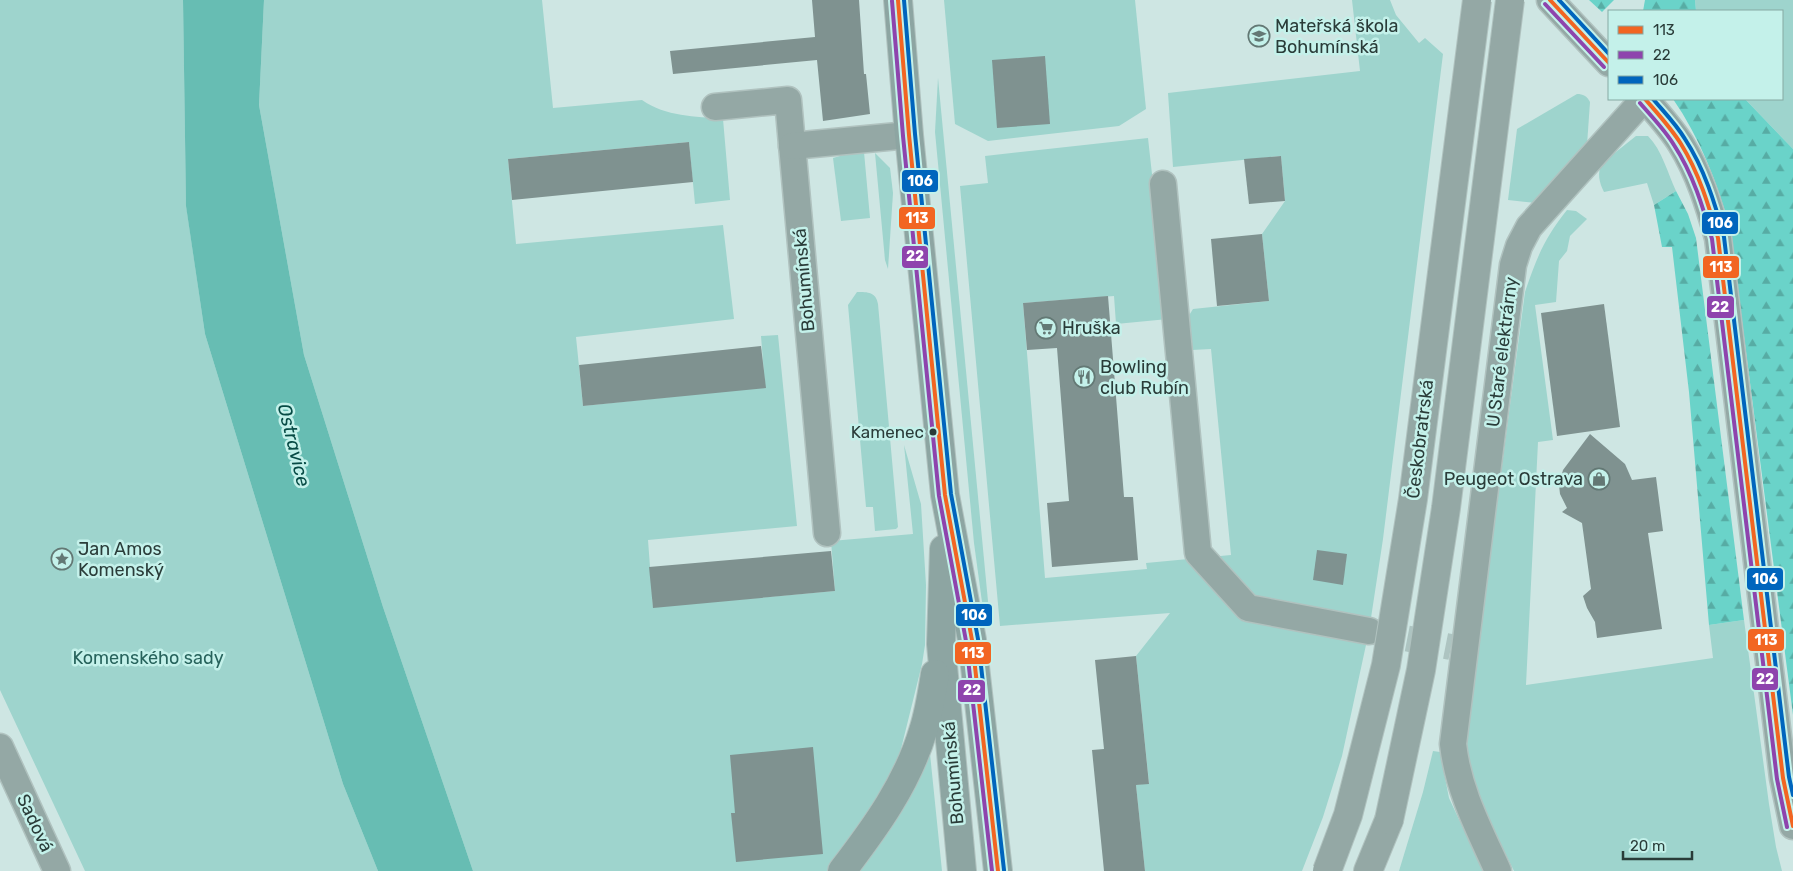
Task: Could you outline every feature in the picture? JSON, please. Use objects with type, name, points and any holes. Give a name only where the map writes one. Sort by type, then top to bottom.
[{"type":"main road","name":"Bohumínská","points":[[898,0],[945,495],[972,640],[998,871]]},
{"type":"main road","name":"Bohumínská","points":[[945,495],[941,644],[962,871]]},
{"type":"main road","points":[[842,871],[885,811],[909,767],[926,722],[941,644]]},
{"type":"street","name":"Českobratrská","points":[[1328,871],[1348,815],[1386,665],[1413,498],[1477,0]]},
{"type":"street","name":"Českobratrská","points":[[1368,871],[1389,820],[1422,670],[1445,517],[1510,0]]},
{"type":"street","points":[[1550,0],[1608,62]]},
{"type":"street","name":"Bohumínská","points":[[715,107],[788,100],[827,532]]},
{"type":"street","name":"U Staré elektrárny","points":[[1498,871],[1468,803],[1455,763],[1453,744],[1458,649],[1513,264],[1519,246],[1529,228],[1643,100]]},
{"type":"street","points":[[1645,100],[1673,132],[1689,157],[1706,196],[1718,238],[1783,778],[1793,826]]},
{"type":"street","points":[[792,146],[910,135]]},
{"type":"street","points":[[1163,184],[1198,553],[1248,608],[1369,631]]},
{"type":"street","name":"Sadová","points":[[0,747],[57,871]]},
{"type":"street","points":[[1381,871],[1389,820]]},
{"type":"green space","name":"Komenského sady","points":[[0,0],[183,0],[186,205],[205,334],[343,784],[378,871],[85,871],[0,690]]},
{"type":"green space","points":[[264,0],[542,0],[553,108],[642,100],[651,106],[671,113],[723,119],[730,200],[695,204],[689,142],[508,159],[516,244],[723,225],[734,319],[576,337],[583,406],[765,387],[761,336],[778,335],[797,526],[648,540],[653,607],[835,591],[831,541],[913,534],[904,445],[921,504],[926,585],[925,645],[922,664],[900,753],[877,804],[828,871],[473,871],[383,607],[304,355],[259,105]]},
{"type":"green space","points":[[944,0],[1135,0],[1146,109],[1119,126],[988,141],[955,124]]},
{"type":"green space","points":[[1352,0],[1390,0],[1396,15],[1419,43],[1425,38],[1443,54],[1383,539],[1369,631],[1342,756],[1323,817],[1302,871],[1145,871],[1136,785],[1149,783],[1136,656],[1170,613],[1000,626],[960,186],[988,183],[985,156],[1148,138],[1168,319],[1116,324],[1114,296],[1023,303],[1045,578],[1147,569],[1146,563],[1231,555],[1211,349],[1192,350],[1188,317],[1193,309],[1269,301],[1262,234],[1285,201],[1281,156],[1173,167],[1168,93],[1360,71]]},
{"type":"green space","points":[[1589,0],[1614,0],[1602,12]]},
{"type":"green space","points":[[1645,0],[1695,0],[1696,10],[1643,10]]},
{"type":"green space","points":[[1695,0],[1793,0],[1793,149],[1746,100],[1783,100],[1783,10],[1696,10]]},
{"type":"green space","points":[[938,78],[990,622],[988,626],[985,624],[974,543],[935,132]]},
{"type":"green space","points":[[1577,94],[1585,96],[1590,102],[1587,145],[1536,203],[1508,200],[1517,129]]},
{"type":"green space","points":[[1674,100],[1746,100],[1793,149],[1793,715],[1730,228],[1707,161]]},
{"type":"green space","points":[[1636,136],[1648,136],[1653,142],[1661,155],[1676,191],[1654,205],[1647,183],[1604,192],[1600,181],[1599,174],[1602,163]]},
{"type":"green space","points":[[854,152],[864,152],[870,218],[841,221],[833,158]]},
{"type":"green space","points":[[875,153],[890,168],[893,193],[888,269],[885,260]]},
{"type":"green space","points":[[1676,191],[1688,214],[1696,238],[1744,620],[1709,625],[1689,392],[1672,247],[1662,247],[1654,205]]},
{"type":"green space","points":[[1567,210],[1576,211],[1587,219],[1570,236],[1567,251],[1559,261],[1556,302],[1535,305],[1553,440],[1538,442],[1526,685],[1713,658],[1709,625],[1744,620],[1769,804],[1782,871],[1514,871],[1474,791],[1465,745],[1525,292],[1542,249],[1552,230]]},
{"type":"green space","points":[[857,292],[873,295],[878,304],[898,527],[896,529],[875,531],[873,507],[866,507],[848,305]]},
{"type":"green space","points":[[929,744],[942,871],[860,871],[881,840]]},
{"type":"green space","points":[[1433,751],[1440,752],[1449,798],[1483,871],[1399,871],[1423,792]]},
{"type":"water","name":"Ostravice","points":[[183,0],[264,0],[259,105],[304,355],[383,607],[473,871],[378,871],[343,784],[205,334],[186,206]]},
{"type":"building","points":[[812,0],[859,0],[864,74],[866,74],[870,114],[823,121],[817,60],[673,74],[670,51],[815,37]]},
{"type":"building","points":[[1045,56],[1050,124],[997,128],[992,60]]},
{"type":"building","points":[[689,142],[693,182],[512,200],[508,159]]},
{"type":"building","points":[[1281,156],[1285,201],[1249,204],[1244,159]]},
{"type":"building","points":[[1262,234],[1269,301],[1217,306],[1211,239]]},
{"type":"building","points":[[1108,296],[1124,497],[1133,497],[1138,560],[1052,567],[1047,503],[1069,501],[1057,348],[1027,350],[1023,303]]},
{"type":"building","points":[[1604,304],[1620,427],[1557,436],[1541,313]]},
{"type":"building","points":[[761,346],[766,388],[583,406],[579,365]]},
{"type":"building","points":[[1590,434],[1625,464],[1632,480],[1656,477],[1663,531],[1648,533],[1662,629],[1597,638],[1595,622],[1583,596],[1591,589],[1582,523],[1562,512],[1567,508],[1560,494],[1559,485],[1563,470]]},
{"type":"building","points":[[1317,550],[1347,554],[1343,585],[1313,580]]},
{"type":"building","points":[[831,551],[835,591],[653,608],[649,567]]},
{"type":"building","points":[[1136,656],[1149,784],[1136,785],[1145,871],[1104,871],[1092,750],[1104,749],[1095,660]]},
{"type":"building","points":[[813,747],[823,854],[736,862],[731,813],[735,813],[730,755]]},
{"type":"tunnel","points":[[1369,631],[1451,647]]},
{"type":"transit line","name":"113","points":[[898,0],[909,135],[945,495],[972,640],[998,871]]},
{"type":"transit line","name":"106","points":[[904,0],[915,134],[951,494],[978,639],[1004,870]]},
{"type":"transit line","name":"113","points":[[1550,0],[1608,62]]},
{"type":"transit line","name":"106","points":[[1559,0],[1608,53]]},
{"type":"transit line","name":"22","points":[[892,1],[903,136],[939,496],[966,641],[992,871]]},
{"type":"transit line","name":"22","points":[[1545,4],[1604,67]]},
{"type":"transit line","name":"113","points":[[1646,100],[1673,132],[1693,166],[1703,190],[1718,238],[1783,778],[1793,826]]},
{"type":"transit line","name":"106","points":[[1654,100],[1678,128],[1692,150],[1713,199],[1724,237],[1789,777],[1793,795]]},
{"type":"transit line","name":"22","points":[[1640,103],[1667,134],[1687,167],[1697,191],[1712,239],[1777,779],[1787,827]]},
{"type":"place","name":"Mateřská škola Bohumínská","points":[[1259,36]]},
{"type":"place","name":"Hruška","points":[[1046,328]]},
{"type":"place","name":"Bowling club Rubín","points":[[1084,377]]},
{"type":"place","name":"Kamenec","points":[[933,432]]},
{"type":"place","name":"Peugeot Ostrava","points":[[1599,479]]},
{"type":"place","name":"Jan Amos Komenský","points":[[62,559]]}]
